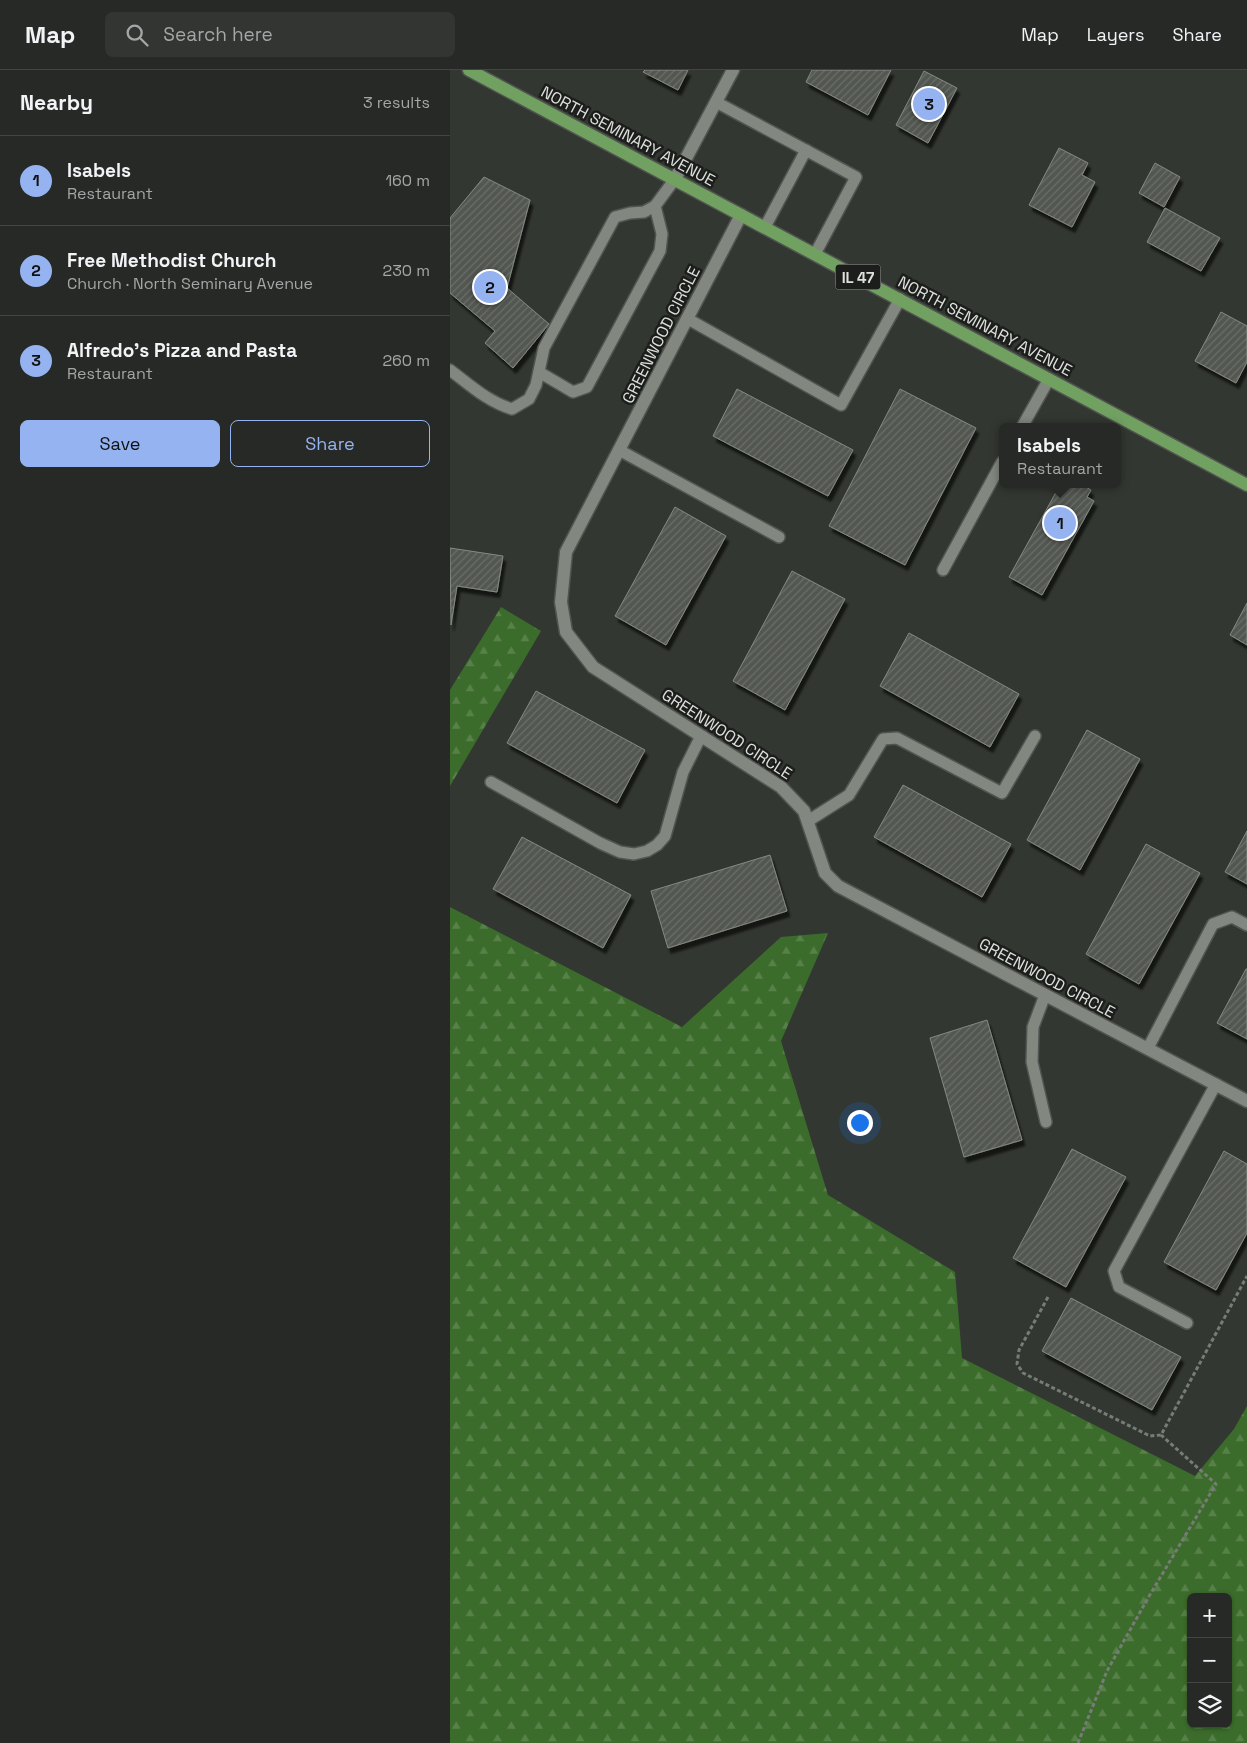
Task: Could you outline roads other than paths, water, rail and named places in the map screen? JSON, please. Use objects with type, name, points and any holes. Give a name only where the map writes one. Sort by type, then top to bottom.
[{"type":"main road","name":"NORTH SEMINARY AVENUE","points":[[469,70],[1247,484]]},
{"type":"street","points":[[675,180],[733,70]]},
{"type":"street","name":"GREENWOOD CIRCLE","points":[[741,215],[566,552],[561,602],[566,632],[593,667],[781,787],[804,811],[825,873],[838,886],[1247,1100]]},
{"type":"lane","points":[[716,102],[856,176],[815,254]]},
{"type":"lane","points":[[765,227],[806,150]]},
{"type":"lane","points":[[450,370],[488,399],[501,406],[512,409],[529,399],[536,385],[544,348],[615,217],[630,212],[644,212],[655,206],[675,180]]},
{"type":"lane","points":[[539,372],[573,392],[587,387],[660,252],[662,234],[655,206]]},
{"type":"lane","points":[[688,319],[841,404],[900,299]]},
{"type":"lane","points":[[1024,423],[1049,379]]},
{"type":"lane","points":[[619,450],[779,537]]},
{"type":"lane","points":[[943,570],[999,467]]},
{"type":"lane","points":[[491,782],[600,843],[620,852],[634,854],[647,851],[665,836],[683,772],[702,736]]},
{"type":"lane","points":[[808,821],[849,795],[883,739],[897,738],[1002,792],[1034,736]]},
{"type":"lane","points":[[1148,1048],[1213,924],[1232,917],[1247,925]]},
{"type":"lane","points":[[1045,995],[1033,1027],[1032,1062],[1046,1122]]},
{"type":"lane","points":[[1187,1323],[1119,1287],[1114,1271],[1216,1084]]},
{"type":"place","name":"Alfredo's Pizza and Pasta","points":[[929,104]]},
{"type":"place","name":"Free Methodist Church","points":[[490,287]]},
{"type":"place","name":"Isabels","points":[[1060,523]]}]
